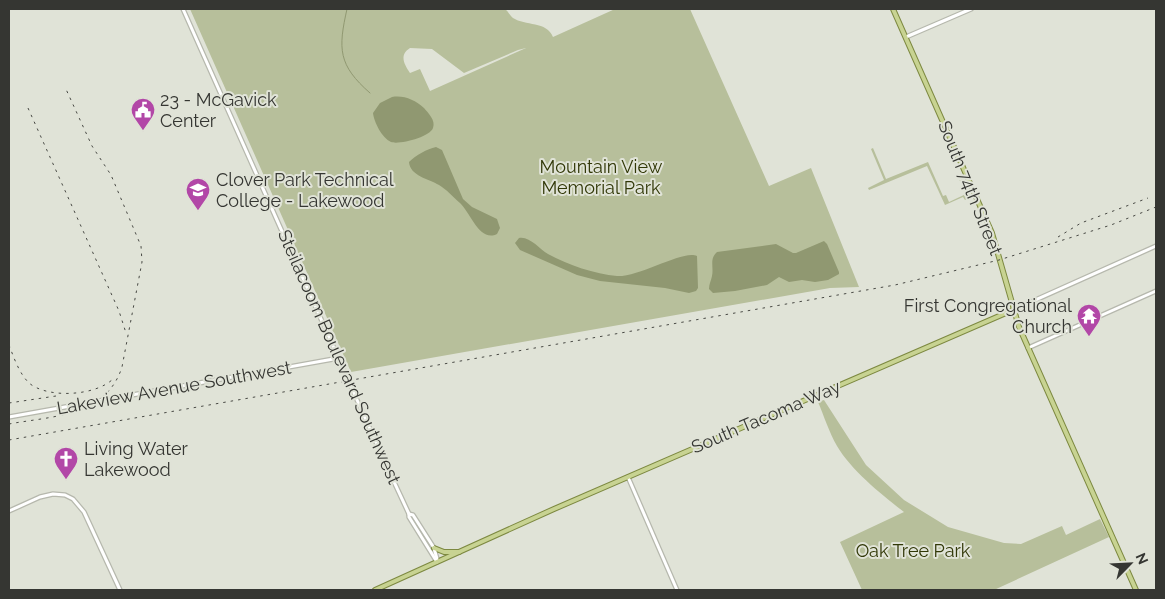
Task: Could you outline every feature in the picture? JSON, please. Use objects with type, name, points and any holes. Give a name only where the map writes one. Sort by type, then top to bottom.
[{"type":"main road","name":"Steilacoom Boulevard Southwest","points":[[183,9],[382,456],[410,514],[409,517],[438,562]]},
{"type":"main road","name":"South 74th Street","points":[[893,9],[992,234],[1013,310],[1028,348],[1136,590]]},
{"type":"main road","points":[[906,38],[971,9]]},
{"type":"main road","name":"South Tacoma Way","points":[[376,590],[628,477],[1156,246]]},
{"type":"main road","points":[[1028,348],[1156,291]]},
{"type":"main road","name":"Lakeview Avenue Southwest","points":[[9,417],[339,358]]},
{"type":"main road","points":[[628,477],[677,590]]},
{"type":"main road","points":[[9,511],[40,497],[53,494],[70,498],[81,507],[120,590]]},
{"type":"main road","name":"Steilacoom Boulevard Southwest","points":[[410,514],[413,515],[434,548],[438,562]]},
{"type":"main road","points":[[434,548],[440,552],[461,552]]},
{"type":"green space","name":"Mountain View Memorial Park","points":[[190,9],[505,9],[512,17],[518,20],[546,28],[553,37],[615,9],[690,9],[769,186],[811,168],[859,287],[830,288],[351,372]],"holes":[[[410,48],[432,49],[464,73],[526,48],[430,91],[420,69],[410,73],[404,63],[404,57]]]},
{"type":"green space","points":[[873,148],[886,179],[928,162],[943,196],[946,195],[949,202],[966,194],[962,185],[963,181],[959,181],[963,179],[971,198],[965,200],[963,197],[945,205],[927,166],[869,190],[868,188],[884,180],[871,149]]},
{"type":"green space","name":"Oak Tree Park","points":[[824,400],[866,465],[904,500],[948,527],[1004,543],[1021,544],[1062,526],[1066,535],[1100,519],[1109,537],[994,590],[862,590],[840,542],[904,512],[868,482],[843,455],[837,446],[818,402]]},
{"type":"shaded area","points":[[392,97],[409,99],[424,108],[434,125],[431,131],[421,137],[407,141],[395,143],[388,140],[379,129],[373,113],[380,103]]},
{"type":"shaded area","points":[[436,147],[442,150],[463,199],[472,207],[497,219],[500,228],[497,234],[491,236],[480,231],[464,207],[447,191],[416,174],[410,167],[409,162],[415,157]]},
{"type":"shaded area","points":[[519,238],[527,239],[548,254],[573,265],[617,276],[637,272],[682,256],[697,256],[698,288],[696,291],[689,293],[665,288],[600,281],[577,275],[520,250],[515,243]]},
{"type":"shaded area","points":[[824,241],[839,272],[839,274],[828,280],[789,282],[779,277],[767,285],[735,291],[713,293],[709,289],[712,260],[717,252],[776,244],[796,253]]},
{"type":"waterway","points":[[347,9],[342,35],[343,56],[352,74],[370,93]]},
{"type":"railway","points":[[9,424],[59,416],[76,411],[91,405],[104,396],[114,383],[122,367],[142,262],[141,246],[111,175],[92,146],[65,87]]},
{"type":"railway","points":[[28,108],[119,311],[126,333]]},
{"type":"railway","points":[[1058,237],[1081,223],[1148,198]]},
{"type":"railway","points":[[9,440],[895,285],[999,260],[1111,225],[1156,207]]},
{"type":"railway","points":[[9,345],[25,379],[37,388],[48,392],[85,392],[96,389],[114,378]]},
{"type":"railway","points":[[9,403],[56,396]]},
{"type":"place","name":"23 - McGavick Center","points":[[143,131]]},
{"type":"place","name":"Clover Park Technical College - Lakewood","points":[[198,211]]},
{"type":"place","name":"First Congregational Church","points":[[1089,337]]},
{"type":"place","name":"Living Water Lakewood","points":[[66,480]]}]
